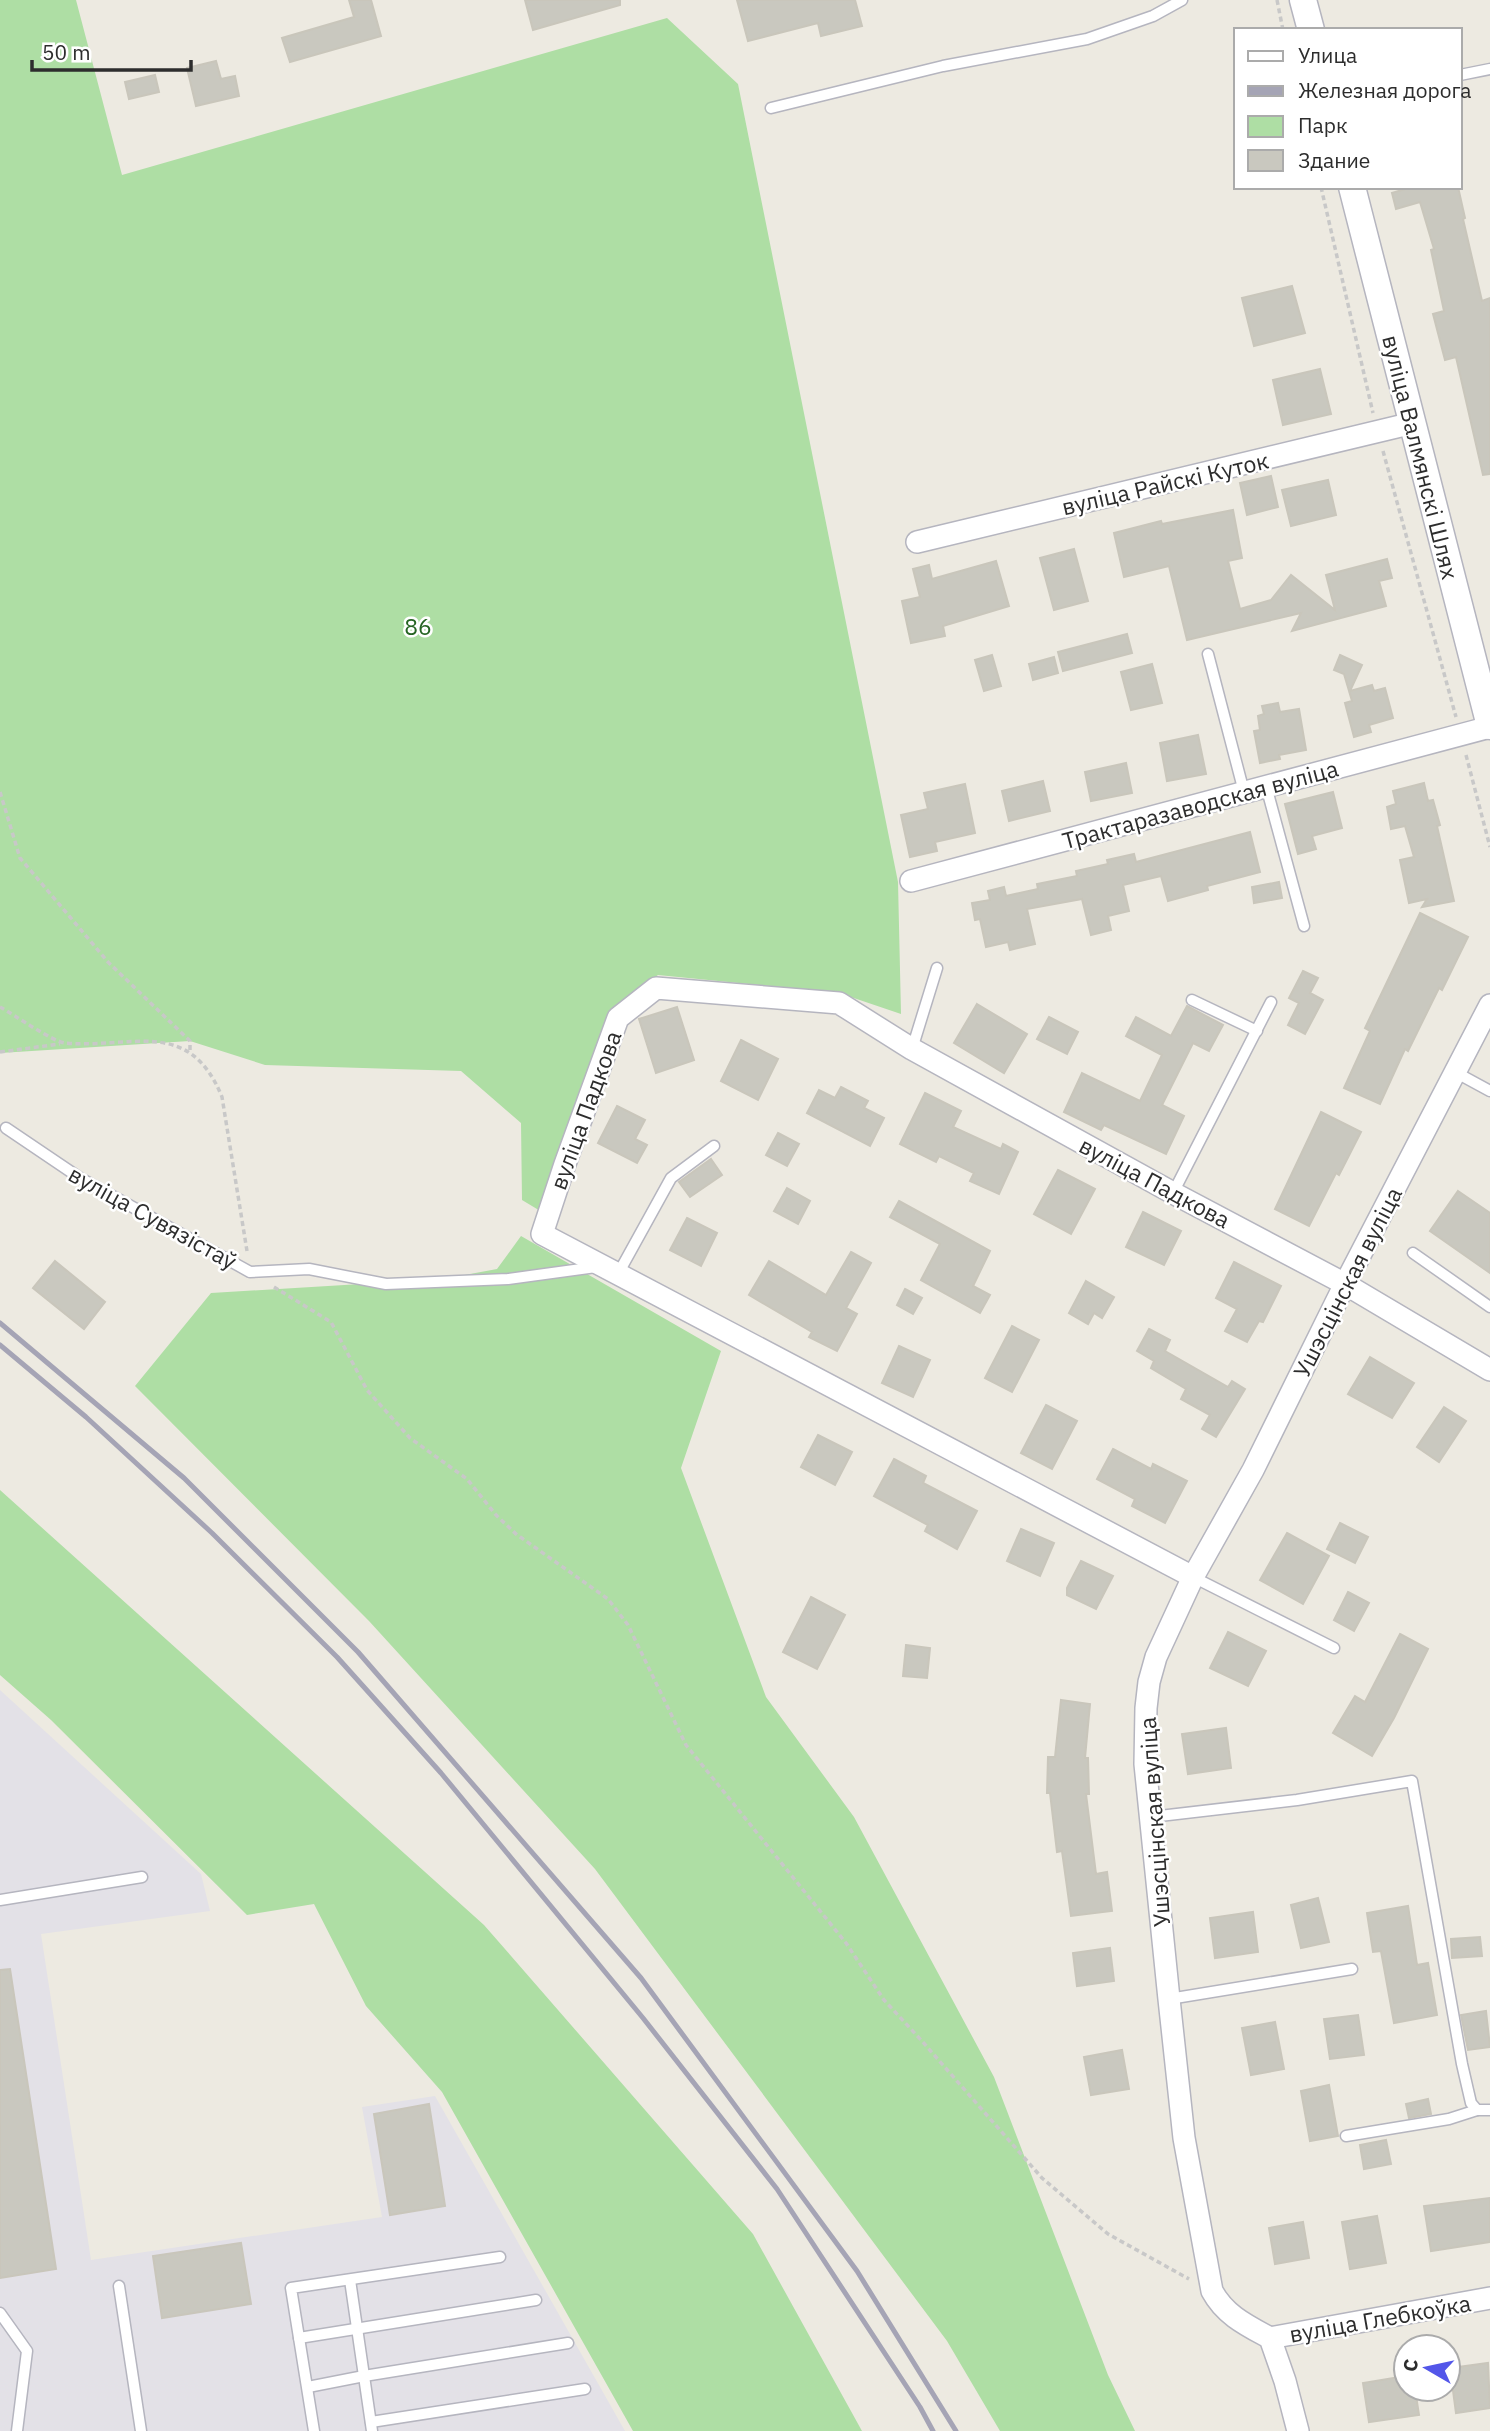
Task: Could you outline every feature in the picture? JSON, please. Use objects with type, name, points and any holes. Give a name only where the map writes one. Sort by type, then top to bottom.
[{"type":"street","points":[[1303,0],[1310,28]]},
{"type":"street","name":"вуліца Валмянскі Шлях","points":[[1353,189],[1490,727]]},
{"type":"street","name":"вуліца Райскі Куток","points":[[917,542],[1413,423]]},
{"type":"street","name":"Трактаразаводская вуліца","points":[[911,881],[1490,727]]},
{"type":"street","name":"вуліца Падкова","points":[[1193,1577],[542,1234],[618,1018],[656,988],[839,1003],[912,1049],[1345,1284],[1490,1370]]},
{"type":"street","name":"Ушэсцінская вуліца","points":[[1270,2338],[1234,2319],[1219,2304],[1212,2291],[1184,2138],[1168,1999],[1145,1764],[1149,1682],[1156,1657],[1193,1577],[1253,1470],[1345,1284],[1490,1005]]},
{"type":"street","name":"вуліца Глебкоўка","points":[[1270,2338],[1490,2298]]},
{"type":"street","points":[[1270,2338],[1298,2431]]},
{"type":"lane","points":[[771,108],[943,66],[1087,39],[1153,16],[1182,0]]},
{"type":"lane","points":[[1462,75],[1490,69]]},
{"type":"lane","points":[[1208,654],[1244,792]]},
{"type":"lane","points":[[1266,786],[1304,926]]},
{"type":"lane","points":[[912,1049],[936,968]]},
{"type":"lane","points":[[1192,1000],[1257,1031]]},
{"type":"lane","points":[[1173,1193],[1271,1002]]},
{"type":"lane","points":[[1455,1072],[1490,1091]]},
{"type":"lane","name":"вуліца Сувязістаў","points":[[6,1128],[80,1178],[250,1272],[309,1269],[386,1284],[508,1279],[610,1270]]},
{"type":"lane","points":[[610,1270],[671,1178],[714,1146]]},
{"type":"lane","points":[[1412,1253],[1490,1307]]},
{"type":"lane","points":[[1193,1577],[1334,1648]]},
{"type":"lane","points":[[1151,1817],[1297,1800],[1412,1781],[1462,2064],[1471,2103],[1477,2110]]},
{"type":"lane","points":[[0,1900],[142,1877]]},
{"type":"lane","points":[[1168,1999],[1352,1969]]},
{"type":"lane","points":[[1346,2136],[1449,2119],[1477,2110],[1490,2110]]},
{"type":"lane","points":[[314,2431],[291,2288],[500,2257]]},
{"type":"lane","points":[[350,2280],[371,2426],[585,2389]]},
{"type":"lane","points":[[118,2286],[141,2431]]},
{"type":"lane","points":[[299,2338],[536,2300]]},
{"type":"lane","points":[[0,2312],[27,2351],[17,2431]]},
{"type":"lane","points":[[308,2387],[568,2343]]},
{"type":"path","points":[[1277,0],[1283,28]]},
{"type":"path","points":[[1321,189],[1378,432],[1490,847]]},
{"type":"path","points":[[0,792],[20,858],[108,962],[190,1041],[190,1051]]},
{"type":"path","points":[[0,1007],[62,1043]]},
{"type":"path","points":[[0,1052],[62,1043],[155,1041],[190,1051],[213,1077],[222,1097],[250,1272],[331,1322],[367,1390],[410,1438],[467,1479],[496,1515],[516,1534],[608,1600],[628,1625],[686,1745],[846,1943],[884,2000],[1042,2178],[1108,2234],[1212,2291]]},
{"type":"shaded area","points":[[0,1690],[201,1874],[210,1911],[41,1934],[91,2260],[382,2217],[362,2107],[435,2096],[625,2431],[0,2431]]},
{"type":"green space","name":"86","points":[[0,0],[76,0],[122,175],[667,18],[738,84],[898,882],[901,1014],[839,993],[658,975],[611,1010],[542,1212],[522,1200],[521,1123],[461,1071],[265,1065],[190,1041],[0,1053]]},
{"type":"green space","points":[[521,1236],[721,1351],[681,1468],[766,1697],[854,1817],[994,2077],[1108,2375],[1135,2431],[1000,2431],[947,2341],[595,1869],[369,1621],[135,1386],[211,1293],[443,1279],[497,1269]]},
{"type":"green space","points":[[0,1490],[484,1925],[753,2234],[862,2431],[633,2431],[442,2092],[366,2006],[314,1904],[247,1915],[51,1720],[0,1675]]},
{"type":"building","points":[[349,0],[371,0],[381,36],[290,62],[282,38],[354,17]]},
{"type":"building","points":[[525,0],[620,0],[620,5],[533,30]]},
{"type":"building","points":[[737,0],[855,0],[862,26],[821,36],[818,23],[748,41]]},
{"type":"building","points":[[216,61],[221,79],[235,76],[239,96],[196,106],[187,68]]},
{"type":"building","points":[[155,75],[159,92],[129,99],[125,82]]},
{"type":"building","points":[[1405,189],[1458,189],[1482,301],[1490,298],[1490,474],[1483,475],[1456,357],[1445,360],[1433,314],[1444,311],[1431,250],[1434,249],[1420,202],[1396,209],[1392,193]]},
{"type":"building","points":[[1292,286],[1305,333],[1254,346],[1242,298]]},
{"type":"building","points":[[1320,369],[1331,414],[1283,425],[1273,380]]},
{"type":"building","points":[[1271,476],[1278,507],[1247,515],[1240,483]]},
{"type":"building","points":[[1328,480],[1336,515],[1291,526],[1282,490]]},
{"type":"building","points":[[1233,510],[1242,558],[1228,561],[1240,609],[1271,600],[1291,575],[1335,610],[1326,575],[1387,559],[1392,578],[1379,581],[1386,606],[1292,631],[1301,613],[1187,640],[1169,566],[1124,577],[1114,533],[1161,521],[1162,524]]},
{"type":"building","points":[[1074,549],[1088,601],[1054,610],[1040,558]]},
{"type":"building","points":[[996,561],[1009,606],[943,626],[945,636],[911,643],[902,601],[920,597],[913,569],[929,565],[932,579]]},
{"type":"building","points":[[1127,634],[1132,653],[1063,671],[1058,652]]},
{"type":"building","points":[[992,655],[1001,686],[984,691],[975,660]]},
{"type":"building","points":[[1340,655],[1362,665],[1350,691],[1372,685],[1374,691],[1385,688],[1393,718],[1369,725],[1371,732],[1354,737],[1345,703],[1352,701],[1344,674],[1334,670]]},
{"type":"building","points":[[1054,657],[1058,673],[1033,680],[1029,664]]},
{"type":"building","points":[[1152,664],[1162,703],[1131,710],[1121,672]]},
{"type":"building","points":[[1278,703],[1280,712],[1299,709],[1306,750],[1279,755],[1280,759],[1260,763],[1254,731],[1260,730],[1258,716],[1264,714],[1262,706]]},
{"type":"building","points":[[1198,735],[1206,774],[1167,781],[1160,743]]},
{"type":"building","points":[[1126,763],[1132,793],[1091,801],[1085,772]]},
{"type":"building","points":[[1043,781],[1050,811],[1009,821],[1002,791]]},
{"type":"building","points":[[1424,783],[1428,801],[1433,800],[1440,825],[1437,826],[1454,901],[1422,907],[1427,899],[1409,903],[1400,860],[1414,857],[1405,826],[1391,829],[1387,807],[1396,804],[1393,791]]},
{"type":"building","points":[[965,784],[975,833],[935,842],[937,851],[910,857],[901,815],[928,809],[924,793]]},
{"type":"building","points":[[1333,792],[1342,828],[1312,836],[1316,849],[1298,854],[1285,804]]},
{"type":"building","points":[[1250,832],[1260,872],[1207,886],[1208,890],[1168,901],[1161,876],[1123,885],[1129,911],[1108,916],[1111,930],[1091,935],[1082,899],[1027,909],[1035,944],[1010,950],[1008,942],[986,947],[980,919],[975,920],[972,903],[990,900],[988,891],[1004,887],[1006,896],[1038,889],[1037,884],[1077,876],[1076,871],[1108,864],[1107,860],[1134,854],[1136,862]]},
{"type":"building","points":[[1279,882],[1282,898],[1254,903],[1252,887]]},
{"type":"building","points":[[1420,913],[1468,937],[1408,1051],[1405,1049],[1380,1104],[1344,1088],[1370,1031],[1365,1028]]},
{"type":"building","points":[[1303,971],[1318,978],[1310,993],[1323,1000],[1305,1034],[1288,1025],[1299,1003],[1289,998]]},
{"type":"building","points":[[977,1004],[1027,1034],[1004,1073],[954,1043]]},
{"type":"building","points":[[1187,1006],[1223,1025],[1209,1051],[1193,1043],[1162,1105],[1184,1116],[1166,1154],[1104,1125],[1101,1130],[1064,1112],[1082,1073],[1140,1101],[1162,1055],[1126,1036],[1136,1017],[1171,1036]]},
{"type":"building","points":[[677,1007],[694,1060],[656,1073],[639,1019]]},
{"type":"building","points":[[1049,1017],[1078,1032],[1067,1054],[1037,1039]]},
{"type":"building","points":[[741,1040],[778,1059],[758,1100],[721,1081]]},
{"type":"building","points":[[841,1087],[868,1101],[864,1108],[884,1118],[870,1146],[807,1113],[819,1090],[835,1098]]},
{"type":"building","points":[[925,1093],[961,1111],[953,1127],[1001,1149],[1003,1144],[1018,1152],[999,1194],[970,1181],[974,1173],[939,1156],[936,1162],[900,1144]]},
{"type":"building","points":[[617,1106],[645,1120],[635,1139],[647,1145],[637,1163],[598,1143]]},
{"type":"building","points":[[1321,1112],[1361,1132],[1309,1226],[1275,1209]]},
{"type":"building","points":[[778,1133],[799,1144],[787,1166],[766,1155]]},
{"type":"building","points":[[711,1159],[722,1175],[690,1197],[679,1182]]},
{"type":"building","points":[[1058,1170],[1095,1189],[1071,1234],[1034,1214]]},
{"type":"building","points":[[787,1188],[810,1201],[798,1224],[774,1211]]},
{"type":"building","points":[[1458,1191],[1490,1213],[1490,1273],[1430,1231]]},
{"type":"building","points":[[899,1201],[990,1251],[973,1286],[990,1295],[980,1313],[921,1280],[940,1244],[890,1217]]},
{"type":"building","points":[[1143,1212],[1181,1231],[1164,1265],[1126,1247]]},
{"type":"building","points":[[687,1218],[717,1233],[701,1266],[670,1250]]},
{"type":"building","points":[[851,1252],[871,1263],[846,1308],[857,1314],[837,1351],[809,1337],[812,1332],[749,1295],[769,1261],[826,1295]]},
{"type":"building","points":[[55,1261],[105,1302],[84,1329],[33,1288]]},
{"type":"building","points":[[1234,1262],[1281,1286],[1263,1322],[1259,1321],[1247,1342],[1225,1331],[1237,1309],[1216,1298]]},
{"type":"building","points":[[1086,1281],[1114,1297],[1102,1318],[1094,1313],[1088,1324],[1069,1313]]},
{"type":"building","points":[[905,1289],[922,1298],[913,1314],[897,1305]]},
{"type":"building","points":[[1012,1326],[1039,1340],[1012,1392],[985,1378]]},
{"type":"building","points":[[1149,1329],[1170,1340],[1165,1351],[1228,1387],[1232,1381],[1245,1389],[1216,1437],[1202,1429],[1210,1415],[1181,1399],[1186,1389],[1151,1368],[1154,1361],[1137,1351]]},
{"type":"building","points":[[899,1346],[930,1360],[913,1397],[882,1383]]},
{"type":"building","points":[[1370,1357],[1414,1383],[1392,1418],[1348,1394]]},
{"type":"building","points":[[1046,1405],[1077,1421],[1052,1469],[1021,1453]]},
{"type":"building","points":[[1444,1407],[1466,1421],[1439,1462],[1417,1447]]},
{"type":"building","points":[[818,1435],[852,1452],[835,1485],[801,1467]]},
{"type":"building","points":[[1113,1449],[1151,1469],[1153,1464],[1187,1481],[1165,1523],[1132,1506],[1135,1499],[1097,1479]]},
{"type":"building","points":[[894,1459],[926,1476],[923,1483],[977,1511],[957,1549],[925,1531],[928,1525],[874,1496]]},
{"type":"building","points":[[1340,1523],[1368,1537],[1355,1563],[1327,1549]]},
{"type":"building","points":[[1021,1529],[1054,1543],[1040,1576],[1007,1561]]},
{"type":"building","points":[[1287,1533],[1329,1556],[1303,1604],[1260,1580]]},
{"type":"building","points":[[1081,1561],[1113,1576],[1096,1609],[1067,1595],[1067,1588]]},
{"type":"building","points":[[1348,1592],[1369,1603],[1354,1631],[1334,1620]]},
{"type":"building","points":[[811,1597],[845,1615],[817,1669],[783,1652]]},
{"type":"building","points":[[1228,1632],[1266,1651],[1248,1686],[1210,1668]]},
{"type":"building","points":[[1400,1634],[1428,1649],[1372,1756],[1333,1733],[1355,1696],[1365,1702]]},
{"type":"building","points":[[906,1645],[930,1648],[927,1678],[903,1676]]},
{"type":"building","points":[[1061,1700],[1090,1704],[1085,1758],[1088,1758],[1089,1794],[1086,1794],[1096,1874],[1107,1872],[1112,1911],[1071,1916],[1062,1851],[1057,1852],[1050,1793],[1047,1793],[1048,1757],[1055,1757]]},
{"type":"building","points":[[1226,1728],[1231,1768],[1188,1774],[1182,1734]]},
{"type":"building","points":[[1318,1898],[1329,1942],[1301,1948],[1291,1905]]},
{"type":"building","points":[[1408,1906],[1417,1965],[1428,1963],[1437,2015],[1394,2023],[1381,1951],[1373,1952],[1367,1913]]},
{"type":"building","points":[[1253,1912],[1258,1952],[1215,1958],[1210,1918]]},
{"type":"building","points":[[1480,1937],[1482,1956],[1452,1958],[1451,1939]]},
{"type":"building","points":[[1110,1948],[1114,1981],[1077,1986],[1073,1953]]},
{"type":"building","points":[[10,1969],[56,2269],[0,2278],[0,1970]]},
{"type":"building","points":[[1486,2011],[1490,2047],[1468,2050],[1461,2015]]},
{"type":"building","points":[[1358,2015],[1364,2055],[1330,2059],[1324,2019]]},
{"type":"building","points":[[1275,2022],[1284,2069],[1251,2075],[1242,2028]]},
{"type":"building","points":[[1122,2050],[1129,2089],[1091,2095],[1084,2057]]},
{"type":"building","points":[[1329,2085],[1338,2136],[1310,2141],[1301,2091]]},
{"type":"building","points":[[1428,2099],[1431,2114],[1409,2118],[1406,2104]]},
{"type":"building","points":[[429,2104],[445,2206],[390,2215],[374,2114]]},
{"type":"building","points":[[1386,2140],[1391,2164],[1364,2169],[1360,2145]]},
{"type":"building","points":[[1490,2198],[1490,2242],[1431,2251],[1424,2206]]},
{"type":"building","points":[[1377,2216],[1386,2263],[1350,2269],[1342,2222]]},
{"type":"building","points":[[1303,2222],[1309,2258],[1275,2264],[1269,2228]]},
{"type":"building","points":[[241,2243],[251,2304],[162,2318],[153,2256]]},
{"type":"building","points":[[1488,2363],[1490,2408],[1456,2413],[1455,2403],[1462,2403],[1462,2366]]},
{"type":"building","points":[[1392,2378],[1392,2403],[1417,2403],[1419,2415],[1369,2422],[1363,2383]]},
{"type":"railway","points":[[0,1323],[184,1478],[358,1652],[641,1978],[857,2271],[956,2431]]},
{"type":"railway","points":[[0,1345],[86,1417],[212,1533],[337,1657],[441,1773],[643,2018],[777,2189],[933,2431]]}]
